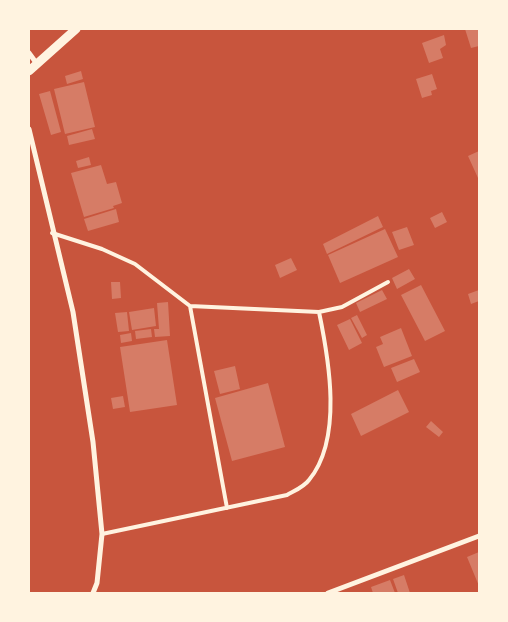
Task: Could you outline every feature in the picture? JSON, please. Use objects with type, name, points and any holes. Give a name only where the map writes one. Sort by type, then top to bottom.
[{"type":"street","points":[[29,71],[76,29]]},
{"type":"street","points":[[29,53],[37,64]]},
{"type":"street","points":[[29,130],[52,233],[73,312],[93,442],[102,534],[97,583],[93,593]]},
{"type":"street","points":[[328,593],[479,536]]},
{"type":"lane","points":[[52,233],[102,249],[135,264],[190,306],[319,312],[342,307],[388,282]]},
{"type":"lane","points":[[190,306],[227,508]]},
{"type":"lane","points":[[102,534],[286,495],[308,482],[323,459],[330,415],[331,382],[319,312]]},
{"type":"building","points":[[465,29],[479,29],[479,46],[471,48]]},
{"type":"building","points":[[444,35],[446,45],[440,49],[443,58],[429,63],[422,43]]},
{"type":"building","points":[[81,71],[83,79],[67,84],[65,76]]},
{"type":"building","points":[[432,74],[437,89],[431,91],[432,95],[422,98],[416,79]]},
{"type":"building","points":[[84,82],[95,127],[65,134],[54,89]]},
{"type":"building","points":[[50,91],[61,132],[51,135],[39,94]]},
{"type":"building","points":[[92,129],[95,139],[69,145],[67,136]]},
{"type":"building","points":[[479,151],[479,177],[478,178],[468,156]]},
{"type":"building","points":[[89,157],[91,165],[78,168],[76,161]]},
{"type":"building","points":[[101,165],[107,184],[116,182],[122,203],[113,206],[114,208],[84,217],[71,173]]},
{"type":"building","points":[[116,209],[119,222],[88,231],[84,219]]},
{"type":"building","points":[[442,212],[447,222],[435,228],[430,218]]},
{"type":"building","points":[[378,216],[383,227],[327,254],[323,244]]},
{"type":"building","points":[[407,227],[414,245],[399,250],[392,232]]},
{"type":"building","points":[[385,229],[398,257],[340,283],[328,255]]},
{"type":"building","points":[[291,258],[297,270],[280,278],[275,265]]},
{"type":"building","points":[[409,269],[415,279],[397,289],[392,278]]},
{"type":"building","points":[[111,282],[120,282],[121,298],[112,299]]},
{"type":"building","points":[[421,285],[445,331],[425,341],[401,295]]},
{"type":"building","points":[[382,290],[387,299],[360,312],[356,303]]},
{"type":"building","points":[[479,290],[479,301],[471,304],[468,294]]},
{"type":"building","points":[[168,302],[170,336],[155,337],[154,329],[159,329],[157,303]]},
{"type":"building","points":[[154,308],[156,326],[132,330],[129,312]]},
{"type":"building","points":[[127,312],[129,331],[118,332],[115,313]]},
{"type":"building","points":[[357,315],[367,335],[362,338],[351,318]]},
{"type":"building","points":[[350,319],[362,343],[349,350],[337,325]]},
{"type":"building","points":[[401,328],[412,356],[384,367],[376,347],[383,344],[380,337]]},
{"type":"building","points":[[151,329],[152,337],[136,339],[135,331]]},
{"type":"building","points":[[131,333],[132,341],[121,343],[120,335]]},
{"type":"building","points":[[167,340],[177,405],[130,412],[120,347]]},
{"type":"building","points":[[414,359],[420,372],[397,382],[391,368]]},
{"type":"building","points":[[235,366],[240,389],[220,394],[214,371]]},
{"type":"building","points":[[268,383],[285,447],[232,461],[215,398]]},
{"type":"building","points":[[398,390],[409,412],[361,436],[351,414]]},
{"type":"building","points":[[123,396],[125,407],[113,409],[111,398]]},
{"type":"building","points":[[431,421],[443,432],[439,437],[426,427]]},
{"type":"building","points":[[479,552],[479,586],[467,557]]},
{"type":"building","points":[[404,575],[410,593],[398,593],[393,579]]},
{"type":"building","points":[[390,580],[395,593],[373,593],[371,587]]}]
